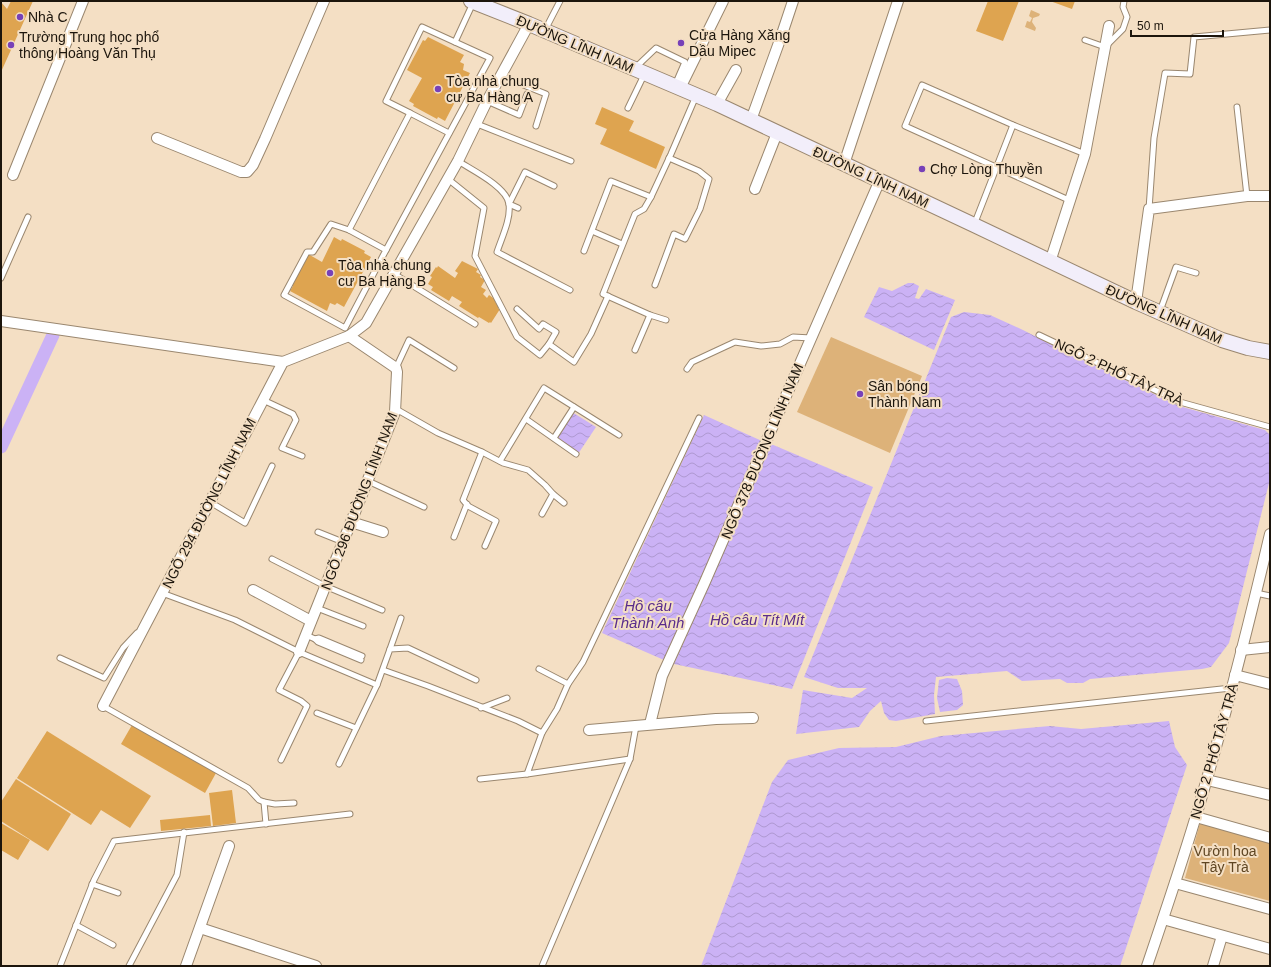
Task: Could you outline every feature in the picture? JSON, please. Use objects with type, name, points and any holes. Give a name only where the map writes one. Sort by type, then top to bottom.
[{"type":"main road","name":"ĐƯỜNG LĨNH NAM","points":[[478,2],[717,104],[1136,302],[1222,340],[1248,348],[1270,352]]},
{"type":"street","points":[[13,175],[83,1]]},
{"type":"street","points":[[157,138],[241,172],[247,172],[253,165],[265,139],[324,1]]},
{"type":"street","points":[[677,87],[722,1]]},
{"type":"street","points":[[751,120],[781,37],[792,1]]},
{"type":"street","points":[[844,164],[898,1]]},
{"type":"street","points":[[1,321],[283,362],[349,336],[366,323],[458,161],[487,101],[529,24]]},
{"type":"street","points":[[1050,262],[1085,154],[1109,26]]},
{"type":"street","points":[[717,104],[736,70]]},
{"type":"street","points":[[755,189],[777,133]]},
{"type":"street","name":"NGÕ 378 ĐƯỜNG LĨNH NAM","points":[[650,724],[662,676],[704,584],[880,180]]},
{"type":"street","points":[[1136,302],[1149,209],[1247,196],[1270,196]]},
{"type":"street","points":[[349,336],[396,368]]},
{"type":"street","name":"NGÕ 294 ĐƯỜNG LĨNH NAM","points":[[103,706],[283,362]]},
{"type":"street","name":"NGÕ 296 ĐƯỜNG LĨNH NAM","points":[[298,652],[310,637],[311,621],[396,409],[396,368]]},
{"type":"street","points":[[351,522],[382,532]]},
{"type":"street","name":"NGÕ 2 PHỐ TÂY TRÀ","points":[[1147,966],[1207,780],[1270,534]]},
{"type":"street","points":[[253,590],[311,621]]},
{"type":"street","points":[[1241,650],[1270,647]]},
{"type":"street","points":[[1235,675],[1270,684]]},
{"type":"street","points":[[589,730],[716,719],[753,718]]},
{"type":"street","points":[[1207,780],[1270,795]]},
{"type":"street","points":[[1196,817],[1270,838]]},
{"type":"street","points":[[186,966],[229,846]]},
{"type":"street","points":[[1175,883],[1270,909]]},
{"type":"street","points":[[1163,920],[1270,950]]},
{"type":"street","points":[[200,928],[300,964],[316,966]]},
{"type":"street","points":[[1213,966],[1222,936]]},
{"type":"lane","points":[[544,31],[560,1]]},
{"type":"lane","points":[[1085,40],[1105,47],[1123,29],[1127,17],[1123,7],[1124,1]]},
{"type":"lane","points":[[455,42],[478,2]]},
{"type":"lane","points":[[386,250],[349,230],[331,224],[313,252],[307,252],[284,295],[345,328],[490,58],[422,27],[386,101],[449,133]]},
{"type":"lane","points":[[1149,209],[1154,138],[1166,73],[1190,74],[1194,37],[1270,30]]},
{"type":"lane","points":[[628,108],[640,71],[656,48],[685,62],[677,87]]},
{"type":"lane","points":[[501,76],[546,94],[536,126]]},
{"type":"lane","points":[[1071,201],[905,126],[922,85],[1013,125],[1085,154]]},
{"type":"lane","points":[[487,101],[519,115],[527,94]]},
{"type":"lane","points":[[666,320],[650,315],[603,294],[634,214],[644,209],[651,197],[696,95]]},
{"type":"lane","points":[[1237,107],[1247,196]]},
{"type":"lane","points":[[349,230],[410,113]]},
{"type":"lane","points":[[477,124],[571,161]]},
{"type":"lane","points":[[974,225],[1013,125]]},
{"type":"lane","points":[[655,285],[674,234],[685,240],[700,209],[709,179],[699,171],[669,158]]},
{"type":"lane","points":[[458,161],[498,187],[506,196],[509,204],[518,208]]},
{"type":"lane","points":[[554,186],[525,172],[509,204],[508,217],[497,252],[570,290]]},
{"type":"lane","points":[[448,179],[484,208],[475,256],[517,337],[540,355],[556,332],[543,324],[539,329],[517,309]]},
{"type":"lane","points":[[584,251],[611,181],[651,197]]},
{"type":"lane","points":[[1,278],[28,217]]},
{"type":"lane","points":[[592,231],[622,244]]},
{"type":"lane","points":[[1159,312],[1176,267],[1196,273]]},
{"type":"lane","points":[[394,274],[474,324]]},
{"type":"lane","points":[[549,344],[574,362],[592,334],[608,296]]},
{"type":"lane","points":[[635,350],[650,315]]},
{"type":"lane","name":"NGÕ 2 PHỐ TÂY TRÀ","points":[[1039,335],[1180,402],[1270,427]]},
{"type":"lane","points":[[687,369],[692,362],[735,342],[761,346],[780,344],[793,337],[810,338]]},
{"type":"lane","points":[[396,368],[409,340],[454,368]]},
{"type":"lane","points":[[500,461],[544,388],[619,435]]},
{"type":"lane","points":[[263,400],[293,414],[296,420],[282,448],[302,456]]},
{"type":"lane","points":[[554,438],[574,407]]},
{"type":"lane","points":[[396,409],[438,433],[500,461],[528,470],[564,503]]},
{"type":"lane","points":[[526,418],[576,454]]},
{"type":"lane","points":[[527,774],[542,733],[557,709],[568,684],[583,662],[699,418]]},
{"type":"lane","points":[[482,452],[463,500],[466,504],[496,521],[485,546]]},
{"type":"lane","points":[[210,502],[245,523],[272,466]]},
{"type":"lane","points":[[368,481],[424,506]]},
{"type":"lane","points":[[542,514],[553,494]]},
{"type":"lane","points":[[454,537],[466,504]]},
{"type":"lane","points":[[318,532],[343,542]]},
{"type":"lane","points":[[272,559],[325,586],[382,610]]},
{"type":"lane","points":[[1256,592],[1270,596]]},
{"type":"lane","points":[[162,593],[235,620],[298,652],[377,685]]},
{"type":"lane","points":[[317,608],[363,626]]},
{"type":"lane","points":[[339,764],[377,685],[401,618]]},
{"type":"lane","points":[[60,658],[104,678],[123,648],[148,621]]},
{"type":"lane","points":[[310,637],[319,638],[362,658]]},
{"type":"lane","points":[[390,649],[408,648],[476,680]]},
{"type":"lane","name":"NGÕ 296 ĐƯỜNG LĨNH NAM","points":[[280,760],[307,706],[301,701],[279,690],[298,652]]},
{"type":"lane","points":[[539,669],[568,684]]},
{"type":"lane","points":[[382,670],[518,721],[542,733]]},
{"type":"lane","points":[[926,721],[1231,688]]},
{"type":"lane","points":[[481,708],[507,698]]},
{"type":"lane","points":[[103,706],[248,788],[260,800],[275,804],[294,803]]},
{"type":"lane","points":[[317,713],[356,728]]},
{"type":"lane","points":[[542,966],[630,759],[636,725]]},
{"type":"lane","points":[[480,779],[527,774],[630,759]]},
{"type":"lane","points":[[264,802],[266,824]]},
{"type":"lane","points":[[60,966],[92,884],[114,841],[350,814]]},
{"type":"lane","points":[[129,966],[177,875],[184,832]]},
{"type":"lane","points":[[92,884],[118,893]]},
{"type":"lane","points":[[76,925],[113,945]]},
{"type":"green space","points":[[1031,10],[1040,14],[1039,16],[1033,18],[1032,22],[1036,28],[1035,31],[1025,27],[1027,21],[1030,22],[1032,18],[1029,16]]},
{"type":"green space","name":"Sân bóng Thành Nam","points":[[831,337],[922,376],[890,453],[797,412]]},
{"type":"green space","name":"Vườn hoa Tây Trà","points":[[1200,823],[1270,843],[1270,901],[1185,878]]},
{"type":"water","points":[[908,283],[913,283],[919,286],[915,298],[919,299],[926,289],[955,300],[934,350],[864,317],[879,287],[892,291]]},
{"type":"water","points":[[964,312],[990,315],[1179,406],[1265,430],[1270,435],[1270,479],[1229,643],[1211,667],[1090,679],[1083,683],[1067,683],[1060,679],[1022,681],[1007,671],[936,677],[934,695],[935,714],[896,721],[889,720],[884,713],[881,701],[870,711],[859,727],[796,734],[803,690],[852,698],[867,688],[838,688],[804,677],[951,317]]},
{"type":"water","points":[[572,412],[596,427],[578,454],[556,439]]},
{"type":"water","name":"Hồ câu Thành Anh","points":[[704,415],[762,441],[664,660],[602,633]]},
{"type":"water","name":"Hồ câu Tít Mít","points":[[771,444],[873,487],[792,689],[674,664]]},
{"type":"water","points":[[947,678],[957,679],[962,691],[963,705],[957,710],[940,712],[937,698],[939,680]]},
{"type":"water","points":[[1169,721],[1175,747],[1187,765],[1120,966],[701,966],[772,782],[788,760],[839,748],[896,747],[941,736],[1050,726],[1081,729]]},
{"type":"building","name":"Trường Trung học phổ thông Hoàng Văn Thụ","points":[[11,1],[33,1],[1,72],[1,2],[7,9]]},
{"type":"building","points":[[988,1],[1019,1],[1003,41],[976,31]]},
{"type":"building","points":[[1050,1],[1075,1],[1072,9]]},
{"type":"building","name":"Tòa nhà chung cư Ba Hàng A","points":[[428,37],[464,55],[460,62],[464,64],[463,70],[470,73],[445,121],[438,117],[437,119],[413,106],[414,104],[409,101],[422,78],[407,70],[423,40],[425,41]]},
{"type":"building","points":[[602,107],[634,121],[629,131],[665,147],[656,169],[600,144],[607,129],[595,124]]},
{"type":"building","name":"Tòa nhà chung cư Ba Hàng B","points":[[334,237],[341,241],[342,239],[365,251],[364,253],[371,257],[344,307],[337,303],[335,305],[330,303],[327,311],[290,291],[293,286],[291,285],[308,254],[322,262]]},
{"type":"building","points":[[462,261],[478,269],[476,272],[485,280],[481,287],[486,290],[483,294],[487,298],[489,295],[496,300],[495,302],[500,306],[498,309],[500,309],[491,323],[479,317],[478,318],[459,306],[462,302],[452,296],[449,301],[431,290],[433,287],[428,284],[432,277],[430,276],[438,266],[455,278],[458,273],[455,271]]},
{"type":"building","points":[[132,725],[216,773],[205,793],[121,744]]},
{"type":"building","points":[[47,731],[151,796],[130,828],[101,810],[91,825],[17,778]]},
{"type":"building","points":[[16,779],[71,814],[48,851],[1,821],[1,802]]},
{"type":"building","points":[[232,790],[236,823],[213,826],[209,793]]},
{"type":"building","points":[[210,815],[211,826],[161,831],[160,820]]},
{"type":"building","points":[[1,823],[30,840],[18,860],[1,850]]},
{"type":"waterway","points":[[1,447],[53,335]]},
{"type":"place","name":"Nhà C","points":[[20,17]]},
{"type":"place","name":"Cửa Hàng Xăng Dầu Mipec","points":[[681,43]]},
{"type":"place","name":"Trường Trung học phổ thông Hoàng Văn Thụ","points":[[11,45]]},
{"type":"place","name":"Tòa nhà chung cư Ba Hàng A","points":[[438,89]]},
{"type":"place","name":"Chợ Lòng Thuyền","points":[[922,169]]},
{"type":"place","name":"Tòa nhà chung cư Ba Hàng B","points":[[330,273]]},
{"type":"place","name":"Sân bóng Thành Nam","points":[[860,394]]}]
